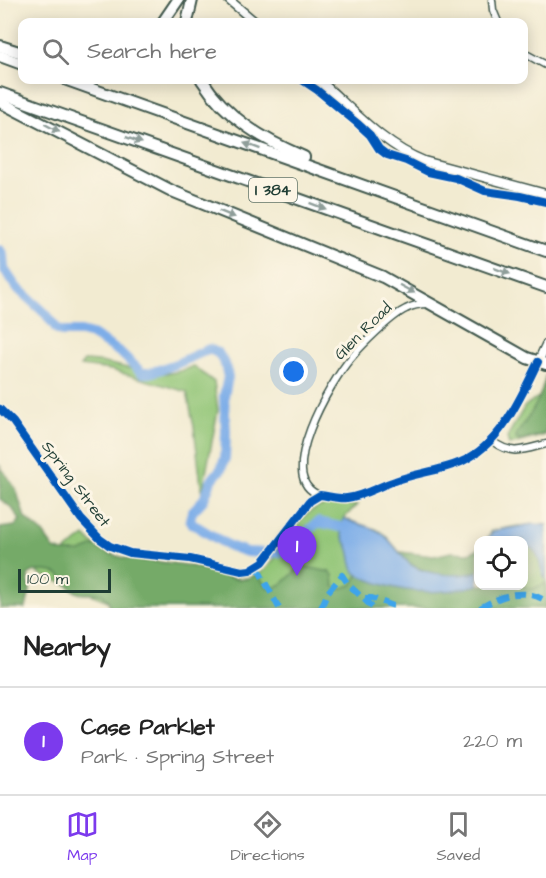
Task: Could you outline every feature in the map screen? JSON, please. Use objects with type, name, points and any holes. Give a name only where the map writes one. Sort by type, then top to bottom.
[{"type":"highway","points":[[166,18],[178,0]]},
{"type":"highway","points":[[188,18],[192,0]]},
{"type":"highway","points":[[0,46],[18,52]]},
{"type":"highway","points":[[0,56],[18,63]]},
{"type":"highway","name":"I 384","points":[[78,84],[546,251]]},
{"type":"highway","points":[[205,84],[220,103],[245,126],[273,143],[347,179]]},
{"type":"highway","name":"I 384","points":[[0,93],[546,287]]},
{"type":"highway","points":[[0,102],[172,191],[359,266],[435,305],[521,354],[542,363]]},
{"type":"main road","points":[[229,0],[250,18]]},
{"type":"main road","points":[[323,84],[405,154],[546,194]]},
{"type":"main road","points":[[542,363],[546,345]]},
{"type":"street","points":[[492,0],[496,18]]},
{"type":"street","points":[[528,55],[546,65]]},
{"type":"street","name":"Glen Road","points":[[320,495],[313,492],[305,481],[302,469],[310,428],[327,391],[351,358],[403,310],[419,305],[435,305]]},
{"type":"street","points":[[320,495],[345,499],[359,496],[397,480],[460,462],[492,441],[542,363]]},
{"type":"street","name":"Spring Street","points":[[0,409],[13,422],[91,531],[110,546],[130,553],[190,559],[242,571],[259,566],[310,501],[320,495]]},
{"type":"street","points":[[492,441],[503,449],[519,452],[546,444]]},
{"type":"green space","points":[[84,361],[153,373],[180,371],[193,366],[214,382],[218,410],[202,494],[194,427],[187,392],[111,370],[80,366]]},
{"type":"green space","points":[[546,375],[546,433],[522,441],[516,439],[516,435],[538,400]]},
{"type":"green space","points":[[540,396],[546,396],[546,435],[509,445],[507,437],[525,406]]},
{"type":"green space","points":[[0,466],[16,489],[25,518],[42,532],[54,549],[63,552],[80,552],[95,546],[129,559],[191,566],[237,579],[246,579],[257,574],[270,589],[282,584],[301,566],[330,572],[333,575],[334,586],[339,589],[352,585],[358,575],[388,585],[419,591],[445,591],[474,586],[474,590],[528,590],[528,588],[533,589],[546,583],[546,608],[110,608],[108,600],[102,594],[78,593],[72,590],[61,576],[42,571],[28,575],[30,591],[26,608],[0,608],[0,528],[15,526],[20,520],[12,508],[0,499]]},
{"type":"green space","points":[[334,504],[357,505],[344,518],[376,529],[385,535],[408,562],[447,575],[473,573],[474,569],[474,590],[528,590],[528,536],[489,536],[492,531],[518,526],[546,525],[546,608],[126,608],[37,573],[85,536],[102,550],[120,557],[175,563],[235,578],[250,578],[266,569],[298,523],[308,513]]},
{"type":"green space","points":[[474,551],[474,572],[454,575],[437,574],[421,569],[410,563],[400,552],[434,556],[451,552],[469,553]]},
{"type":"water","points":[[344,518],[374,529],[383,534],[411,565],[425,571],[454,575],[474,572],[474,586],[453,590],[415,591],[390,587],[361,576],[354,570],[349,550],[341,533]]},
{"type":"water","points":[[533,524],[546,525],[546,580],[537,555],[528,547],[528,536],[490,536],[493,531]]},
{"type":"waterway","points":[[0,250],[3,255],[4,269],[16,287],[46,314],[57,329],[63,332],[81,332],[92,335],[121,353],[142,373],[150,373],[176,364],[209,349],[218,353],[225,364],[228,377],[224,396],[225,458],[221,469],[211,481],[204,499],[192,512],[190,519],[193,524],[229,546],[247,552],[268,553],[288,549],[318,522],[340,527]]},
{"type":"marked path","points":[[257,567],[279,608]]},
{"type":"marked path","points":[[321,608],[328,592],[342,575],[373,608]]},
{"type":"marked path","points":[[480,608],[496,599],[513,594],[529,594],[546,601]]},
{"type":"marked path","points":[[365,598],[372,598],[399,608]]},
{"type":"cycle path","points":[[308,84],[357,123],[387,155],[428,172],[456,178],[485,191],[546,202]]},
{"type":"cycle path","points":[[0,409],[13,422],[81,519],[110,546],[130,553],[190,559],[242,571],[250,570],[263,562],[310,501],[320,495],[353,497],[403,478],[453,465],[475,454],[488,444],[508,419],[538,362]]},
{"type":"place","name":"Case Parklet","points":[[297,576]]}]
